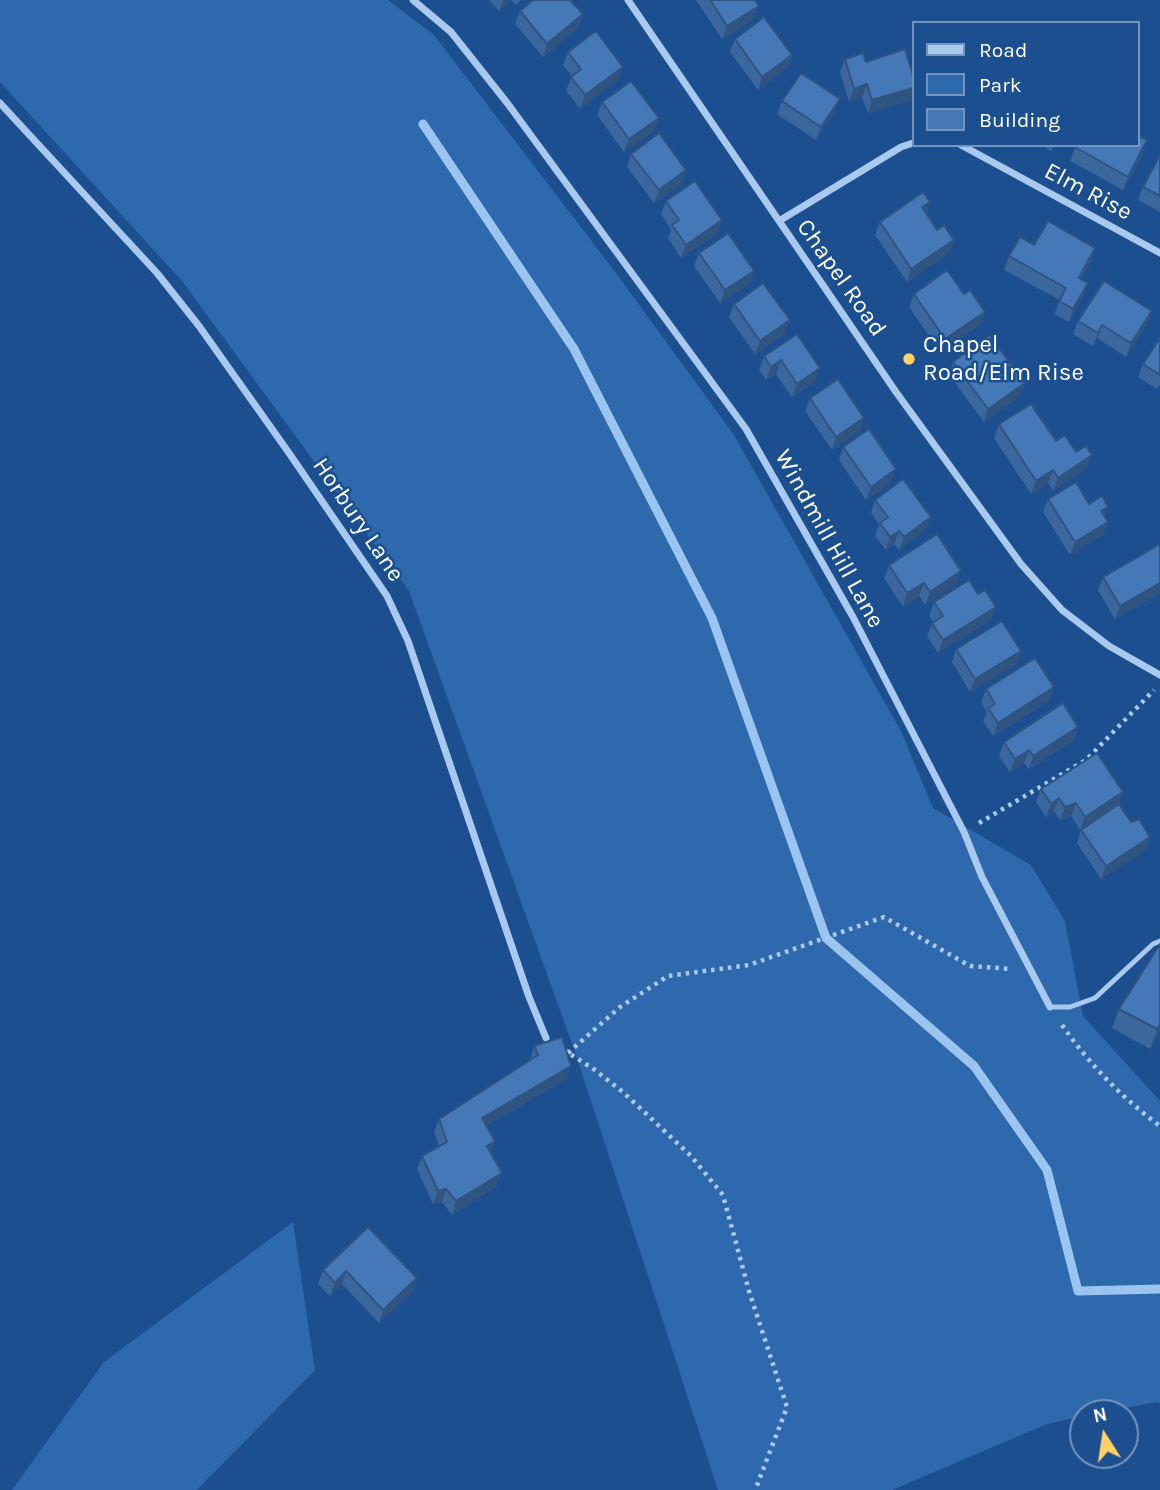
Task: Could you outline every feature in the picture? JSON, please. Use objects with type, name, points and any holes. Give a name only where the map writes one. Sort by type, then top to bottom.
[{"type":"street","name":"Windmill Hill Lane","points":[[414,0],[451,32],[508,104],[746,429],[853,617],[964,832],[982,877],[1050,1007]]},
{"type":"street","name":"Chapel Road","points":[[628,0],[904,404],[1021,564],[1062,610],[1108,646],[1160,675]]},
{"type":"street","name":"Horbury Lane","points":[[0,103],[157,273],[199,326],[387,596],[408,641],[546,1038]]},
{"type":"street","points":[[779,221],[901,147],[912,143]]},
{"type":"street","name":"Elm Rise","points":[[965,147],[1160,253]]},
{"type":"lane","points":[[1050,1007],[1070,1007],[1095,998],[1153,944],[1160,941]]},
{"type":"path","points":[[964,832],[1086,760],[1160,684]]},
{"type":"path","points":[[568,1053],[620,1007],[668,976],[749,965],[884,917],[970,966],[1019,970],[1028,966]]},
{"type":"path","points":[[1050,1007],[1087,1060],[1128,1101],[1160,1126]]},
{"type":"path","points":[[546,1038],[624,1093],[691,1156],[723,1195],[749,1291],[787,1407],[755,1488],[757,1490]]},
{"type":"green space","points":[[0,0],[388,0],[434,35],[616,273],[734,435],[902,733],[933,808],[1031,865],[1065,921],[1083,1016],[1160,1101],[1160,1403],[1139,1405],[1139,1399],[1069,1399],[1069,1419],[1047,1424],[892,1490],[718,1490],[574,1049],[409,591],[182,281],[0,82]]},
{"type":"green space","points":[[293,1222],[315,1370],[197,1490],[12,1490],[104,1362]]},
{"type":"building","points":[[533,0],[570,0],[583,14],[547,44],[520,11]]},
{"type":"building","points":[[710,0],[755,0],[759,6],[727,26]]},
{"type":"building","points":[[764,17],[792,55],[762,77],[735,39]]},
{"type":"building","points":[[596,31],[623,67],[585,95],[571,77],[581,69],[568,52]]},
{"type":"building","points":[[905,49],[912,72],[912,88],[872,100],[867,84],[854,89],[845,59],[863,53],[866,62]]},
{"type":"building","points":[[801,73],[840,99],[821,127],[782,101]]},
{"type":"building","points":[[631,81],[659,118],[629,139],[602,102]]},
{"type":"building","points":[[659,133],[686,170],[659,190],[631,154]]},
{"type":"building","points":[[1139,136],[1147,140],[1128,177],[1075,147],[1139,147]]},
{"type":"building","points":[[1160,155],[1160,196],[1143,187]]},
{"type":"building","points":[[695,181],[722,220],[686,245],[672,225],[679,220],[666,201]]},
{"type":"building","points":[[923,192],[930,202],[922,207],[937,230],[944,225],[954,240],[911,269],[880,222]]},
{"type":"building","points":[[1048,221],[1095,248],[1079,278],[1088,283],[1073,309],[1059,301],[1066,288],[1009,256],[1020,237],[1034,245]]},
{"type":"building","points":[[728,233],[754,271],[725,290],[699,253]]},
{"type":"building","points":[[947,270],[964,294],[970,290],[985,312],[945,339],[914,294]]},
{"type":"building","points":[[1104,281],[1152,311],[1131,343],[1102,325],[1098,333],[1078,321]]},
{"type":"building","points":[[763,283],[790,320],[760,341],[734,304]]},
{"type":"building","points":[[797,334],[820,368],[797,384],[781,360],[771,367],[764,356]]},
{"type":"building","points":[[989,335],[1025,383],[988,409],[953,362]]},
{"type":"building","points":[[1160,338],[1160,375],[1143,364]]},
{"type":"building","points":[[838,379],[864,418],[836,437],[810,398]]},
{"type":"building","points":[[1031,404],[1056,441],[1065,435],[1076,452],[1086,446],[1092,455],[1058,478],[1053,470],[1036,481],[999,424]]},
{"type":"building","points":[[869,429],[896,469],[871,487],[843,447]]},
{"type":"building","points":[[903,479],[931,517],[904,537],[899,531],[890,537],[880,523],[888,517],[875,500]]},
{"type":"building","points":[[1076,482],[1089,504],[1102,496],[1108,507],[1101,511],[1108,522],[1075,542],[1048,499]]},
{"type":"building","points":[[937,534],[961,571],[930,592],[924,583],[907,593],[889,565]]},
{"type":"building","points":[[1160,544],[1160,583],[1120,606],[1103,577]]},
{"type":"building","points":[[969,580],[978,594],[985,590],[996,607],[943,640],[932,623],[943,616],[934,602]]},
{"type":"building","points":[[1002,621],[1021,651],[975,679],[956,649]]},
{"type":"building","points":[[1035,658],[1054,687],[998,723],[988,708],[995,704],[986,689]]},
{"type":"building","points":[[1063,703],[1078,727],[1033,756],[1029,750],[1015,759],[1004,742]]},
{"type":"building","points":[[1097,753],[1123,792],[1085,817],[1076,803],[1065,807],[1059,798],[1051,804],[1041,789]]},
{"type":"building","points":[[1119,804],[1131,822],[1139,819],[1150,837],[1106,866],[1081,830]]},
{"type":"building","points":[[1160,944],[1160,1024],[1157,1029],[1119,1009]]},
{"type":"building","points":[[562,1037],[571,1066],[482,1118],[495,1141],[487,1146],[502,1173],[456,1201],[446,1189],[438,1191],[422,1156],[447,1142],[439,1119],[538,1055],[534,1046]]},
{"type":"building","points":[[368,1227],[417,1278],[383,1310],[346,1271],[335,1283],[323,1270]]},
{"type":"waterway","points":[[423,124],[574,349],[712,618],[826,938],[974,1066],[1047,1170],[1078,1291],[1160,1289]]},
{"type":"place","name":"Chapel Road/Elm Rise","points":[[909,359]]}]
